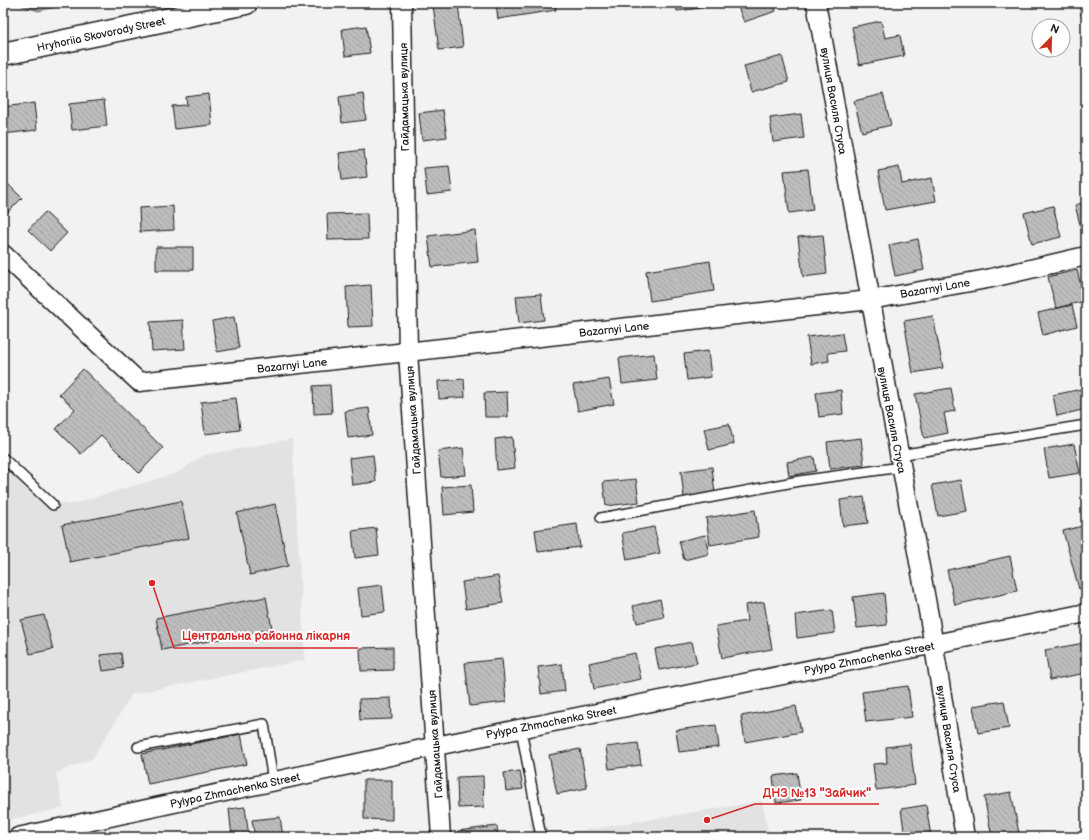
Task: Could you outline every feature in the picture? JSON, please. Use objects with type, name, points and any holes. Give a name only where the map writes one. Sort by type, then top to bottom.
[{"type":"street","name":"Hryhoriia Skovorody Street","points":[[3,54],[246,3]]},
{"type":"street","name":"Гайдамацька вулиця","points":[[402,3],[408,352],[441,837]]},
{"type":"street","name":"вулиця Василя Стуса","points":[[816,3],[934,645],[965,837]]},
{"type":"street","name":"Bazarnyi Lane","points":[[3,254],[139,382],[870,300],[987,279],[1086,256]]},
{"type":"street","name":"Pylypa Zhmachenka Street","points":[[18,837],[436,746],[1086,613]]},
{"type":"lane","points":[[601,518],[1086,425]]},
{"type":"lane","points":[[3,458],[53,505]]},
{"type":"lane","points":[[138,747],[264,724],[273,781]]},
{"type":"lane","points":[[521,729],[541,837]]},
{"type":"shaded area","points":[[292,439],[305,660],[132,694],[93,758],[56,773],[63,808],[3,821],[3,452],[52,500],[69,505],[177,473],[204,455]]},
{"type":"shaded area","points":[[762,801],[769,837],[533,837],[529,821],[544,817],[548,836]]},
{"type":"water","points":[[19,3],[73,3],[38,11],[23,6]]},
{"type":"building","points":[[458,3],[463,47],[439,50],[433,5]]},
{"type":"building","points":[[496,3],[555,3],[556,10],[498,19]]},
{"type":"building","points":[[676,3],[702,3],[702,8],[677,11]]},
{"type":"building","points":[[749,3],[773,3],[776,11],[744,22],[738,7]]},
{"type":"building","points":[[1078,3],[1086,3],[1086,16],[1082,17]]},
{"type":"building","points":[[881,21],[885,38],[900,35],[904,56],[859,65],[852,27]]},
{"type":"building","points":[[366,26],[370,53],[345,56],[342,29]]},
{"type":"building","points":[[782,56],[789,82],[751,92],[744,66]]},
{"type":"building","points":[[363,93],[366,120],[342,123],[339,97]]},
{"type":"building","points":[[209,94],[212,125],[175,129],[172,106],[187,105],[186,97]]},
{"type":"building","points":[[883,94],[891,125],[862,132],[854,101]]},
{"type":"building","points":[[104,100],[107,126],[72,130],[69,104]]},
{"type":"building","points":[[34,103],[37,130],[3,134],[3,107]]},
{"type":"building","points":[[443,110],[447,137],[422,140],[419,113]]},
{"type":"building","points":[[801,114],[804,138],[773,142],[770,118]]},
{"type":"building","points":[[364,150],[367,177],[342,180],[339,153]]},
{"type":"building","points":[[449,166],[452,192],[427,195],[424,168]]},
{"type":"building","points":[[899,167],[902,184],[932,178],[936,201],[885,210],[878,171]]},
{"type":"building","points":[[808,169],[813,210],[789,213],[784,171]]},
{"type":"building","points":[[3,179],[22,198],[5,215],[3,213]]},
{"type":"building","points":[[1086,202],[1086,235],[1083,236],[1075,205]]},
{"type":"building","points":[[173,206],[174,230],[140,232],[139,208]]},
{"type":"building","points":[[1053,206],[1061,237],[1032,244],[1024,213]]},
{"type":"building","points":[[45,212],[67,233],[50,251],[28,230]]},
{"type":"building","points":[[367,213],[368,239],[328,240],[327,214]]},
{"type":"building","points":[[475,230],[478,262],[432,267],[428,236]]},
{"type":"building","points":[[823,235],[827,274],[803,277],[798,237]]},
{"type":"building","points":[[918,239],[924,270],[895,276],[889,245]]},
{"type":"building","points":[[156,247],[193,247],[193,270],[156,270]]},
{"type":"building","points":[[710,261],[714,291],[650,301],[646,271]]},
{"type":"building","points":[[1077,270],[1085,301],[1056,308],[1048,277]]},
{"type":"building","points":[[371,285],[373,326],[348,327],[346,287]]},
{"type":"building","points":[[541,294],[544,320],[519,323],[516,296]]},
{"type":"building","points":[[1072,305],[1077,326],[1043,335],[1038,313]]},
{"type":"building","points":[[933,316],[943,368],[913,373],[904,321]]},
{"type":"building","points":[[234,317],[239,348],[217,352],[212,321]]},
{"type":"building","points":[[183,320],[185,349],[152,351],[150,322]]},
{"type":"building","points":[[842,333],[845,351],[828,353],[829,361],[811,364],[807,337]]},
{"type":"building","points":[[708,351],[711,377],[687,380],[684,354]]},
{"type":"building","points":[[654,354],[657,380],[622,384],[619,358]]},
{"type":"building","points":[[83,369],[163,448],[139,473],[101,435],[81,454],[56,429],[75,409],[59,394]]},
{"type":"building","points":[[464,379],[465,397],[439,399],[438,381]]},
{"type":"building","points":[[609,379],[614,404],[578,411],[573,385]]},
{"type":"building","points":[[330,385],[332,413],[314,414],[313,386]]},
{"type":"building","points":[[951,388],[955,411],[944,413],[948,433],[924,438],[915,394]]},
{"type":"building","points":[[1082,389],[1086,409],[1057,416],[1053,395]]},
{"type":"building","points":[[841,390],[843,414],[819,417],[816,393]]},
{"type":"building","points":[[507,392],[508,417],[485,417],[484,393]]},
{"type":"building","points":[[236,398],[240,430],[205,434],[201,402]]},
{"type":"building","points":[[369,408],[372,435],[348,438],[345,411]]},
{"type":"building","points":[[729,424],[734,444],[709,450],[704,429]]},
{"type":"building","points":[[512,437],[515,468],[497,470],[495,439]]},
{"type":"building","points":[[861,438],[864,465],[830,469],[827,442]]},
{"type":"building","points":[[1074,444],[1080,473],[1049,478],[1044,449]]},
{"type":"building","points":[[463,448],[466,475],[441,477],[438,451]]},
{"type":"building","points":[[373,455],[376,482],[352,485],[349,458]]},
{"type":"building","points":[[814,457],[816,471],[789,476],[787,462]]},
{"type":"building","points":[[712,467],[715,494],[684,498],[681,471]]},
{"type":"building","points":[[636,479],[639,502],[606,506],[603,482]]},
{"type":"building","points":[[961,480],[967,511],[938,516],[932,485]]},
{"type":"building","points":[[471,485],[473,512],[444,515],[442,487]]},
{"type":"building","points":[[864,497],[868,523],[843,526],[840,500]]},
{"type":"building","points":[[181,501],[189,538],[70,562],[62,525]]},
{"type":"building","points":[[275,504],[288,566],[250,575],[237,513]]},
{"type":"building","points":[[755,510],[759,537],[710,545],[706,518]]},
{"type":"building","points":[[577,524],[580,547],[538,552],[535,530]]},
{"type":"building","points":[[1086,525],[1086,587],[1079,589],[1063,531]]},
{"type":"building","points":[[654,527],[660,553],[627,560],[622,533]]},
{"type":"building","points":[[376,528],[379,555],[355,558],[352,531]]},
{"type":"building","points":[[705,535],[709,554],[684,560],[679,541]]},
{"type":"building","points":[[1010,556],[1017,591],[955,605],[947,570]]},
{"type":"building","points":[[498,576],[503,603],[466,609],[462,582]]},
{"type":"building","points":[[382,585],[385,612],[361,615],[358,588]]},
{"type":"building","points":[[884,593],[887,625],[857,628],[853,597]]},
{"type":"building","points":[[266,597],[272,629],[162,650],[156,618]]},
{"type":"building","points":[[660,599],[664,617],[637,623],[633,606]]},
{"type":"building","points":[[764,602],[772,649],[722,658],[716,626],[747,621],[745,605]]},
{"type":"building","points":[[832,610],[835,633],[797,638],[795,615]]},
{"type":"building","points":[[44,615],[53,649],[30,654],[21,620]]},
{"type":"building","points":[[692,642],[697,663],[659,670],[655,649]]},
{"type":"building","points":[[1084,643],[1086,654],[1086,673],[1050,680],[1045,650]]},
{"type":"building","points":[[393,647],[393,670],[361,671],[360,648]]},
{"type":"building","points":[[121,653],[123,668],[103,671],[100,655]]},
{"type":"building","points":[[635,653],[641,679],[594,689],[589,663]]},
{"type":"building","points":[[502,659],[506,702],[470,706],[465,663]]},
{"type":"building","points":[[562,664],[565,691],[541,694],[538,667]]},
{"type":"building","points":[[908,686],[912,717],[866,722],[862,692]]},
{"type":"building","points":[[391,698],[392,719],[360,720],[359,699]]},
{"type":"building","points":[[1004,701],[1009,728],[978,733],[973,706]]},
{"type":"building","points":[[796,706],[801,732],[745,742],[741,716]]},
{"type":"building","points":[[716,725],[719,747],[679,752],[676,730]]},
{"type":"building","points":[[241,734],[247,764],[148,784],[142,754]]},
{"type":"building","points":[[638,743],[641,765],[609,769],[606,747]]},
{"type":"building","points":[[910,744],[915,785],[876,790],[873,764],[887,763],[886,747]]},
{"type":"building","points":[[580,749],[587,788],[557,794],[549,755]]},
{"type":"building","points":[[520,771],[523,789],[506,791],[504,773]]},
{"type":"building","points":[[797,773],[801,800],[776,803],[773,776]]},
{"type":"building","points":[[483,776],[484,807],[458,808],[457,777]]},
{"type":"building","points":[[364,780],[392,780],[392,820],[364,819]]},
{"type":"building","points":[[1011,792],[1019,833],[992,837],[984,797]]},
{"type":"building","points":[[926,805],[931,837],[905,837],[901,809]]},
{"type":"building","points":[[245,807],[249,837],[232,837],[229,809]]},
{"type":"building","points":[[280,817],[283,837],[255,837],[252,820]]},
{"type":"building","points":[[497,826],[498,837],[458,837],[458,831]]},
{"type":"building","points":[[187,833],[189,837],[172,837]]},
{"type":"place","name":"Центральна районна лікарня","points":[[152,583]]},
{"type":"place","name":"ДНЗ №13 \"Зайчик\"","points":[[707,820]]}]
